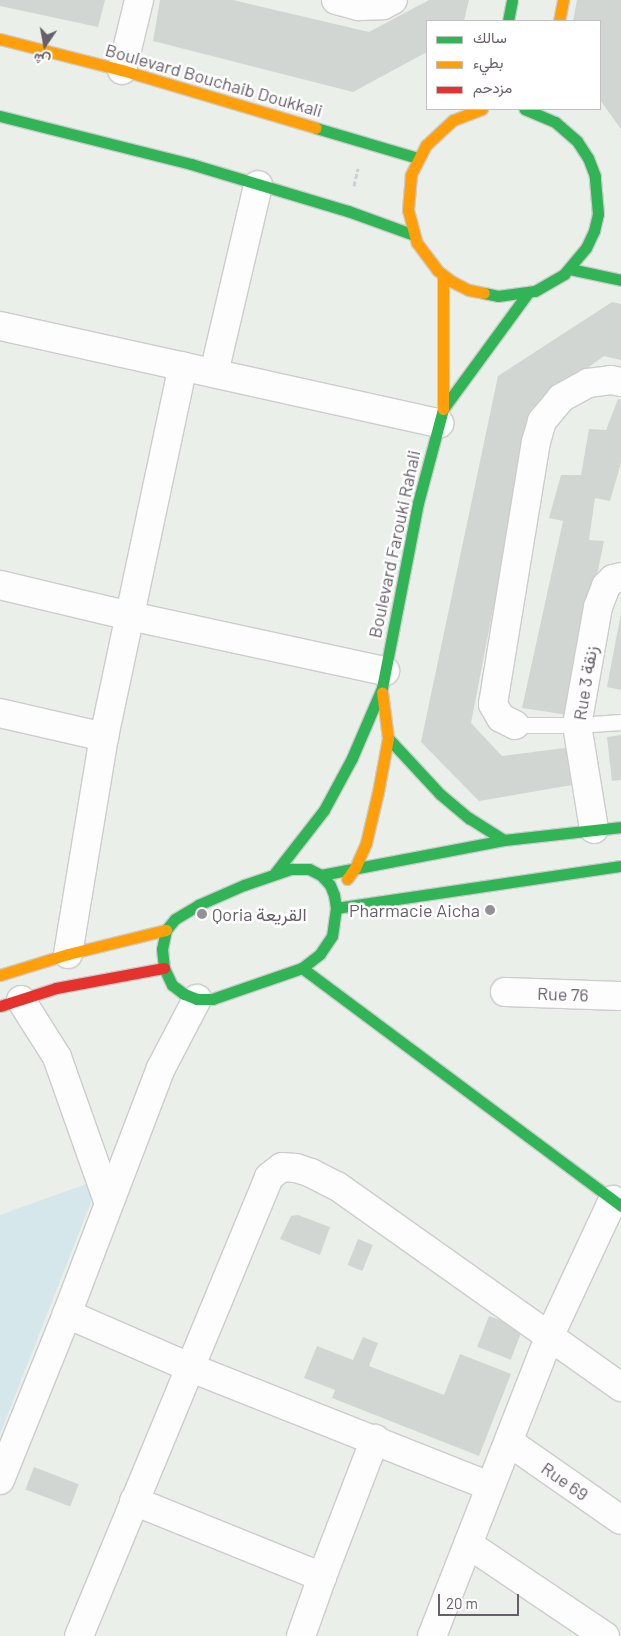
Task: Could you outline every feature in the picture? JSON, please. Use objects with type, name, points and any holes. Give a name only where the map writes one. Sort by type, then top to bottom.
[{"type":"main road","points":[[508,20],[512,0]]},
{"type":"main road","points":[[559,20],[563,0]]},
{"type":"main road","name":"Boulevard Bouchaib Doukkali","points":[[0,38],[122,70],[418,158]]},
{"type":"main road","points":[[468,111],[436,134],[418,158],[408,192],[408,210],[414,235],[426,257],[444,275],[469,290],[503,296],[528,293],[550,284],[570,269],[582,255],[590,240],[602,197],[588,158],[577,141],[555,122],[527,110]]},
{"type":"main road","points":[[554,110],[555,122]]},
{"type":"main road","points":[[0,116],[191,164],[348,211],[414,235]]},
{"type":"main road","points":[[570,269],[621,280]]},
{"type":"main road","name":"Boulevard Farouki Rahali","points":[[276,873],[324,810],[352,758],[383,680],[418,504],[441,416],[444,275]]},
{"type":"main road","name":"Boulevard Farouki Rahali","points":[[441,416],[528,293]]},
{"type":"main road","name":"Boulevard Farouki Rahali","points":[[334,895],[355,868],[366,843],[388,738],[383,680]]},
{"type":"main road","points":[[388,738],[440,794],[469,818],[504,840]]},
{"type":"main road","points":[[321,875],[504,840],[621,827]]},
{"type":"main road","points":[[336,908],[368,901],[621,866]]},
{"type":"main road","points":[[291,869],[309,869],[321,875],[330,885],[334,895],[336,908],[332,936],[320,954],[302,968],[237,992],[212,999],[198,999],[184,994],[172,985],[164,968],[162,949],[166,930],[175,919],[198,905],[276,873],[291,869]]},
{"type":"main road","points":[[0,975],[68,954],[166,930]]},
{"type":"main road","points":[[10,1003],[56,988],[164,968]]},
{"type":"main road","points":[[302,968],[617,1203]]},
{"type":"street","points":[[122,70],[139,0]]},
{"type":"street","points":[[336,0],[359,6],[383,5],[394,0]]},
{"type":"street","points":[[214,373],[258,184]]},
{"type":"street","points":[[0,326],[214,373],[441,416]]},
{"type":"street","points":[[68,954],[104,737],[183,366]]},
{"type":"street","points":[[515,725],[501,718],[493,704],[534,452],[542,421],[561,398],[588,384],[611,380],[621,382]]},
{"type":"street","name":"Rue 3 زنقة","points":[[594,829],[578,725],[598,607],[606,586],[613,579],[621,577]]},
{"type":"street","points":[[0,585],[383,680]]},
{"type":"street","points":[[0,714],[104,737]]},
{"type":"street","name":"Rue 76","points":[[506,992],[621,996]]},
{"type":"street","points":[[0,1480],[67,1314],[108,1201],[161,1068],[198,999]]},
{"type":"street","points":[[10,1003],[57,1057],[108,1201]]},
{"type":"street","points":[[79,1636],[270,1177],[282,1167],[296,1168],[311,1173],[337,1186],[550,1335],[621,1388]]},
{"type":"street","points":[[432,1636],[489,1486],[509,1442],[550,1335],[617,1203]]},
{"type":"street","points":[[67,1314],[191,1368],[375,1439],[489,1486]]},
{"type":"street","points":[[301,1636],[375,1439]]},
{"type":"street","name":"Rue 69","points":[[509,1442],[621,1520]]},
{"type":"street","points":[[134,1501],[322,1577]]},
{"type":"street","points":[[468,1544],[605,1636]]},
{"type":"lane","points":[[515,725],[578,725],[621,722]]},
{"type":"path","points":[[348,211],[364,143]]},
{"type":"shaded area","points":[[100,1179],[0,1434],[0,1215]]},
{"type":"building","points":[[0,0],[105,0],[98,27],[0,6]]},
{"type":"building","points":[[160,0],[233,0],[369,32],[429,0],[469,0],[464,20],[426,20],[426,53],[353,92],[153,41]]},
{"type":"building","points":[[577,0],[621,0],[621,129],[601,101],[601,20],[573,20]]},
{"type":"building","points":[[612,302],[621,304],[621,360],[604,356],[532,408],[471,723],[502,756],[572,747],[578,784],[479,801],[421,742],[498,376]]},
{"type":"building","points":[[618,399],[621,400],[621,463],[610,501],[595,498],[589,540],[604,541],[568,715],[522,708],[563,521],[549,518],[561,475],[581,475],[589,429],[606,430]]},
{"type":"building","points":[[621,613],[621,690],[607,687]]},
{"type":"building","points":[[621,735],[621,780],[612,781],[607,737]]},
{"type":"building","points":[[298,1215],[330,1227],[320,1255],[280,1239],[291,1216]]},
{"type":"building","points":[[358,1239],[373,1245],[362,1271],[348,1265]]},
{"type":"building","points":[[489,1316],[523,1329],[511,1360],[477,1347]]},
{"type":"building","points":[[363,1337],[378,1343],[369,1366],[444,1395],[460,1354],[511,1374],[479,1456],[332,1398],[335,1390],[304,1378],[317,1346],[353,1360]]},
{"type":"building","points":[[34,1467],[79,1484],[70,1507],[25,1489]]},
{"type":"traffic: fast","points":[[508,20],[512,0]]},
{"type":"traffic: fast","points":[[484,293],[498,296],[535,291],[564,274],[586,248],[594,231],[598,214],[595,176],[588,158],[577,141],[555,122],[527,110]]},
{"type":"traffic: fast","points":[[0,116],[191,164],[348,211],[414,235]]},
{"type":"traffic: fast","points":[[316,128],[418,158]]},
{"type":"traffic: fast","points":[[570,269],[621,280]]},
{"type":"traffic: fast","points":[[443,409],[528,293]]},
{"type":"traffic: fast","points":[[275,873],[324,810],[352,758],[382,688],[418,503],[443,409]]},
{"type":"traffic: fast","points":[[388,738],[440,794],[469,818],[504,840]]},
{"type":"traffic: fast","points":[[321,875],[504,840],[621,827]]},
{"type":"traffic: fast","points":[[336,908],[621,866]]},
{"type":"traffic: fast","points":[[291,869],[309,869],[321,875],[330,885],[334,895],[336,908],[332,936],[320,954],[302,968],[212,999],[197,999],[184,994],[172,985],[164,968],[162,949],[166,930],[175,919],[198,905],[244,885],[291,869]]},
{"type":"traffic: fast","points":[[302,968],[621,1206]]},
{"type":"traffic: slow","points":[[559,20],[563,0]]},
{"type":"traffic: slow","points":[[0,39],[122,70],[316,128]]},
{"type":"traffic: slow","points":[[479,110],[453,120],[426,145],[411,175],[408,210],[417,243],[437,270],[451,281],[469,290],[484,293]]},
{"type":"traffic: slow","points":[[443,275],[443,409]]},
{"type":"traffic: slow","points":[[347,879],[355,868],[366,843],[378,792],[388,738],[382,692]]},
{"type":"traffic: slow","points":[[0,975],[68,954],[166,930]]},
{"type":"traffic: jam","points":[[0,1006],[56,988],[164,968]]},
{"type":"place","name":"Pharmacie Aicha","points":[[490,910]]},
{"type":"place","name":"Qoria القريعة","points":[[202,914]]}]
